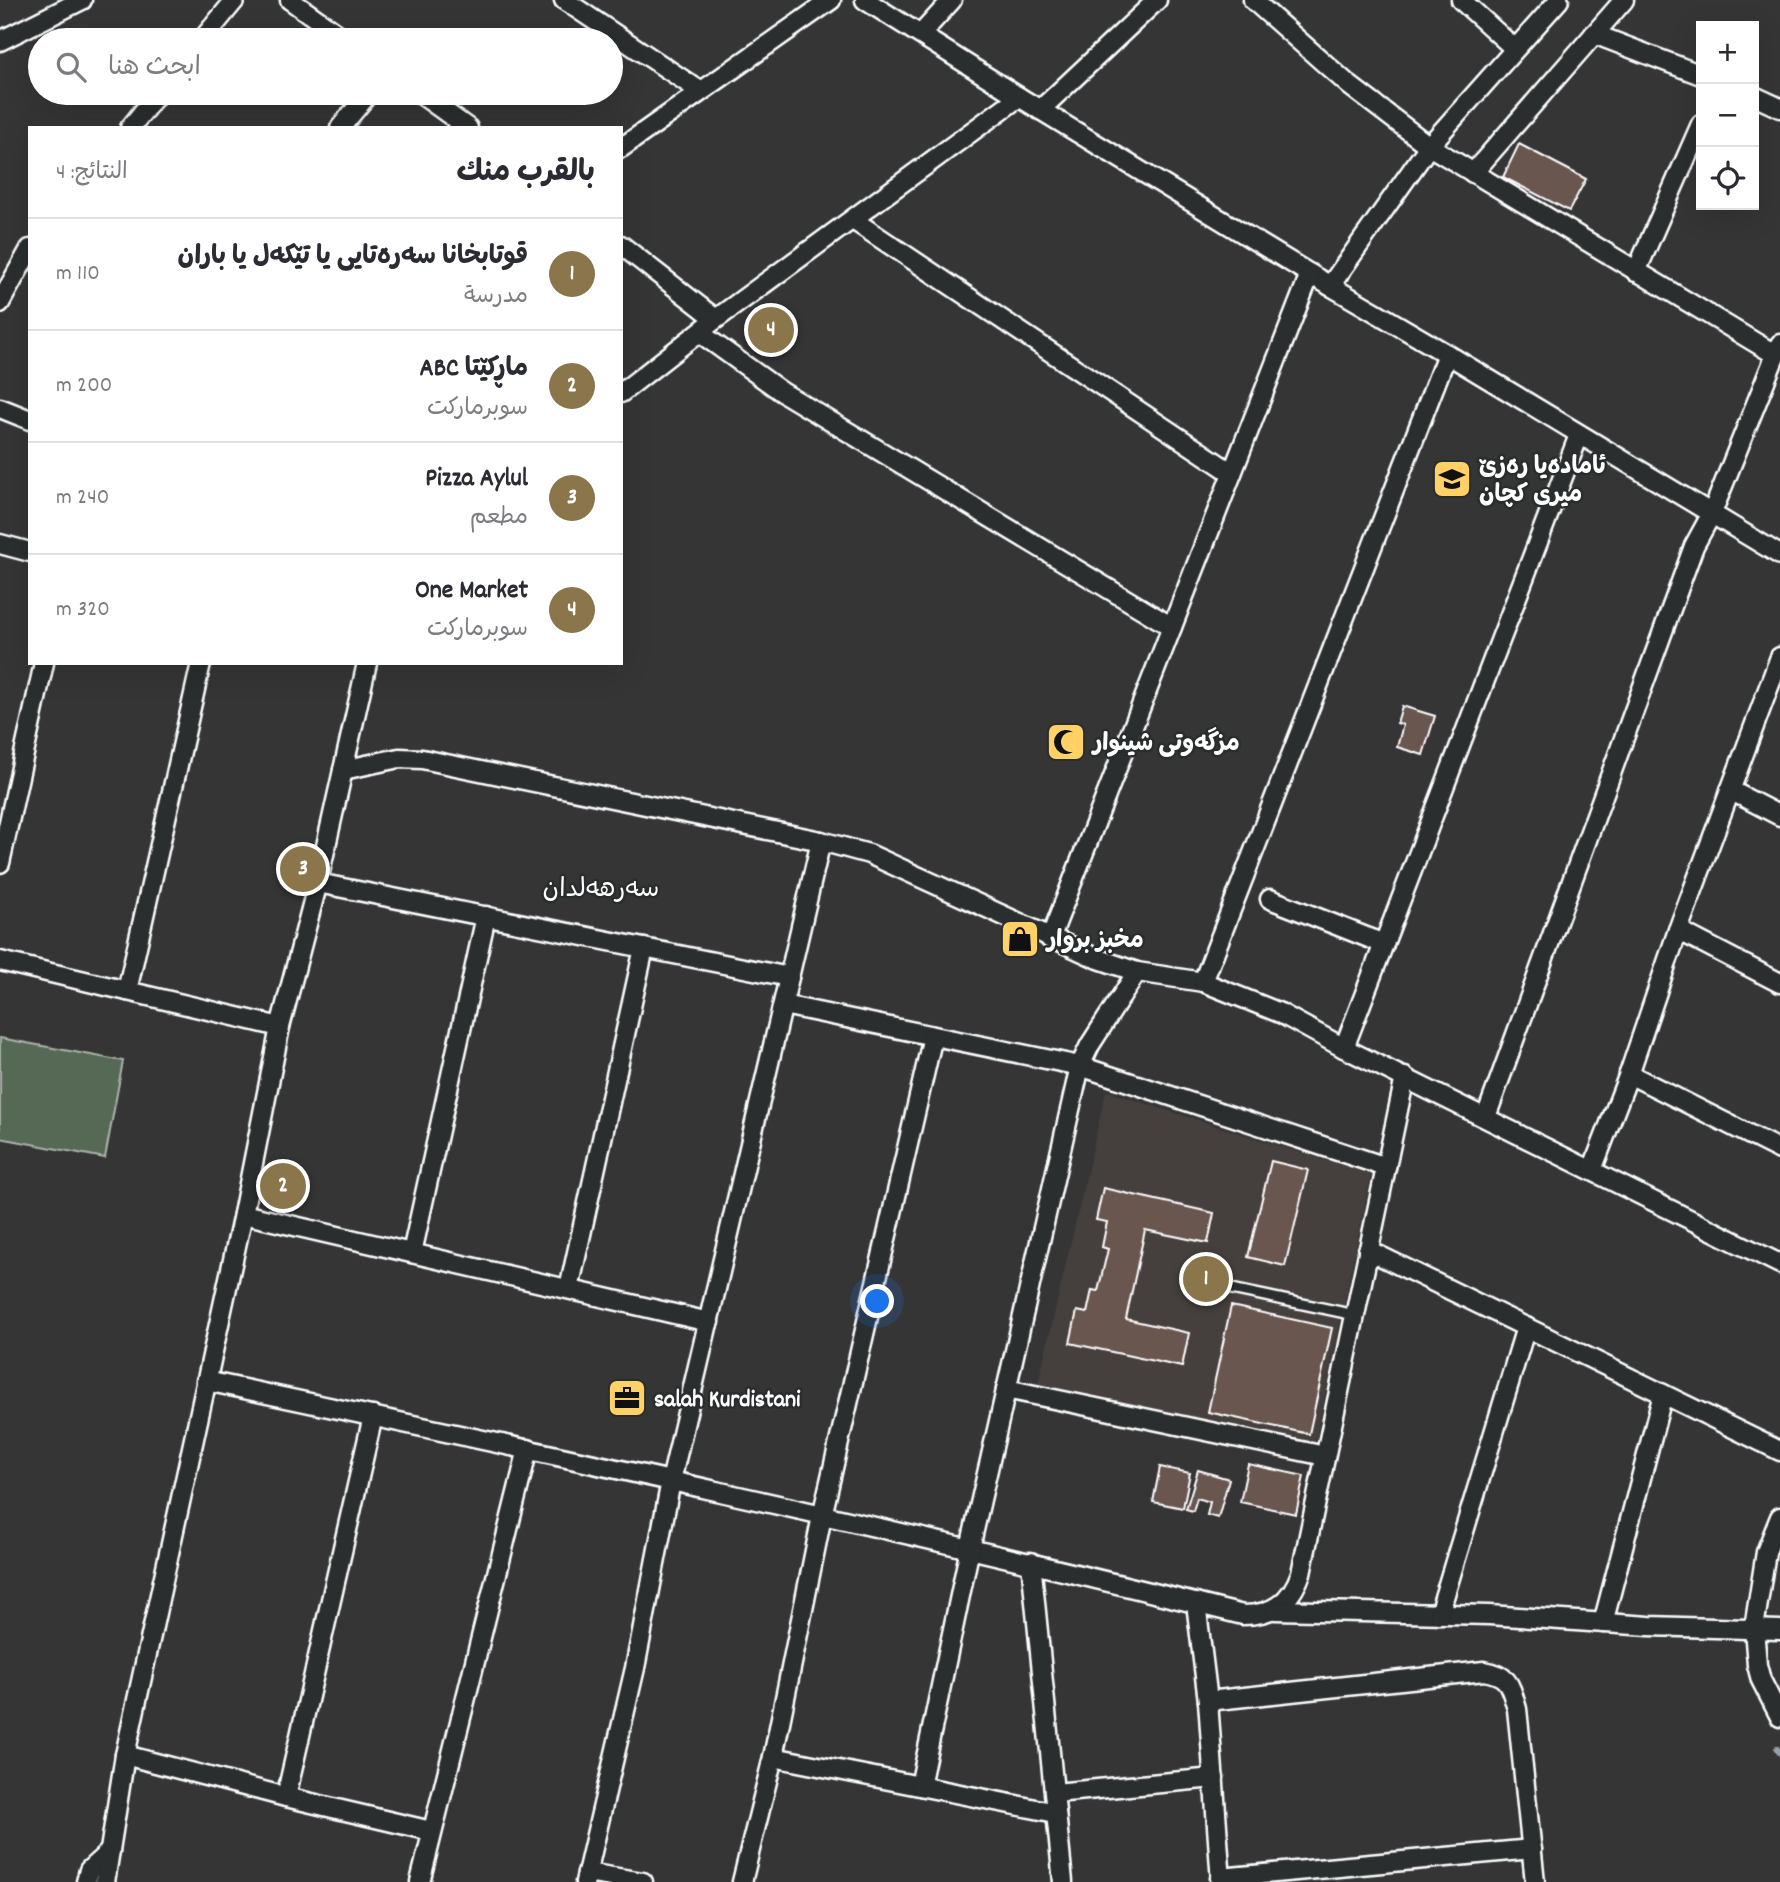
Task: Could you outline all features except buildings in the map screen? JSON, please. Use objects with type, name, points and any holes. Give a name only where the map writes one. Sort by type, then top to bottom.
[{"type":"street","points":[[0,41],[82,0]]},
{"type":"street","points":[[212,28],[235,0]]},
{"type":"street","points":[[290,0],[329,28]]},
{"type":"street","points":[[564,0],[606,28]]},
{"type":"street","points":[[623,147],[831,0]]},
{"type":"street","points":[[866,0],[1040,110],[1310,274],[1780,555]]},
{"type":"street","points":[[921,34],[953,0]]},
{"type":"street","points":[[1040,110],[1157,0]]},
{"type":"street","points":[[1253,0],[1349,85],[1429,146],[1636,272],[1778,349],[1712,513],[1695,546],[1486,1117]]},
{"type":"street","points":[[1461,0],[1514,48]]},
{"type":"street","points":[[1330,285],[1429,146],[1559,0]]},
{"type":"street","points":[[1473,173],[1624,0]]},
{"type":"street","points":[[1594,34],[1696,73]]},
{"type":"street","points":[[623,39],[700,91]]},
{"type":"street","points":[[623,391],[716,319],[1019,97]]},
{"type":"street","points":[[1759,98],[1780,107]]},
{"type":"street","points":[[132,126],[148,105]]},
{"type":"street","points":[[342,126],[359,105]]},
{"type":"street","points":[[436,105],[465,126]]},
{"type":"street","points":[[1636,272],[1696,135]]},
{"type":"street","points":[[853,220],[1232,473]]},
{"type":"street","points":[[623,247],[716,319]]},
{"type":"street","points":[[0,303],[28,253]]},
{"type":"street","points":[[1050,939],[1310,274]]},
{"type":"street","points":[[700,333],[782,392],[1172,627]]},
{"type":"street","points":[[1203,982],[1447,354]]},
{"type":"street","points":[[0,408],[28,419]]},
{"type":"street","points":[[1344,1048],[1579,435]]},
{"type":"street","points":[[0,544],[28,551]]},
{"type":"street","points":[[1592,1170],[1780,657]]},
{"type":"street","points":[[0,863],[44,665]]},
{"type":"street","points":[[127,991],[201,665]]},
{"type":"street","points":[[105,1882],[125,1755],[281,1027],[318,883],[367,665]]},
{"type":"street","points":[[343,770],[400,758],[422,759],[869,853],[1050,939],[1137,972],[1203,982],[1280,1013],[1344,1048],[1780,1264]]},
{"type":"street","points":[[1730,790],[1780,816]]},
{"type":"street","points":[[643,1882],[586,1877],[635,1668],[671,1482],[821,841]]},
{"type":"street","points":[[318,883],[789,977]]},
{"type":"street","points":[[1270,899],[1384,944]]},
{"type":"street","points":[[412,1253],[486,916]]},
{"type":"street","points":[[1678,930],[1780,983]]},
{"type":"street","points":[[569,1289],[644,948]]},
{"type":"street","points":[[0,961],[281,1027]]},
{"type":"street","points":[[920,1786],[970,1548],[1080,1066],[1090,1045],[1137,972]]},
{"type":"street","points":[[783,1005],[1080,1066],[1386,1167]]},
{"type":"street","points":[[742,1882],[773,1757],[822,1516],[933,1036]]},
{"type":"street","points":[[1629,1074],[1780,1150]]},
{"type":"street","points":[[1275,1610],[1287,1599],[1301,1573],[1405,1077]]},
{"type":"street","points":[[243,1214],[709,1322]]},
{"type":"street","points":[[1368,1250],[1780,1451]]},
{"type":"street","points":[[1438,1614],[1526,1327]]},
{"type":"street","points":[[206,1381],[528,1449],[970,1548],[1243,1615],[1258,1615],[1275,1610],[1489,1615],[1780,1630]]},
{"type":"street","points":[[1006,1389],[1325,1456]]},
{"type":"street","points":[[1603,1622],[1663,1394]]},
{"type":"street","points":[[286,1797],[373,1416]]},
{"type":"street","points":[[420,1882],[528,1449]]},
{"type":"street","points":[[1780,1517],[1766,1552],[1754,1628],[1756,1665],[1780,1717]]},
{"type":"street","points":[[1031,1562],[1063,1882]]},
{"type":"street","points":[[1196,1603],[1208,1701],[1221,1880],[1532,1849]]},
{"type":"street","points":[[1208,1701],[1484,1671],[1497,1673],[1505,1678],[1510,1686],[1517,1709],[1535,1882]]},
{"type":"street","points":[[125,1755],[431,1831]]},
{"type":"street","points":[[773,1757],[1056,1813]]},
{"type":"street","points":[[1055,1793],[1213,1778]]},
{"type":"street","points":[[86,1882],[89,1870],[110,1852]]},
{"type":"street","points":[[1374,1863],[1376,1882]]},
{"type":"lane","points":[[1223,1287],[1354,1315]]},
{"type":"shaded area","points":[[1106,1091],[1371,1175],[1315,1443],[1038,1384]]},
{"type":"green space","points":[[0,1038],[123,1061],[105,1158],[0,1138]]},
{"type":"waterway","points":[[1777,1749],[1780,1753]]},
{"type":"place","name":"One Market","points":[[771,330]]},
{"type":"place","name":"ئامادەيا رەزێ ميرى كچان","points":[[1452,479]]},
{"type":"place","name":"مزگەوتی شينوار","points":[[1066,742]]},
{"type":"place","name":"Pizza Aylul","points":[[303,869]]},
{"type":"place","name":"مخبز بروار","points":[[1020,939]]},
{"type":"place","name":"ماڕکێتا ABC","points":[[283,1186]]},
{"type":"place","name":"قوتابخانا سەرەتایی یا تێکەل یا باران","points":[[1206,1279]]},
{"type":"place","name":"salah Kurdistani","points":[[627,1398]]},
{"type":"district","name":"سەرهەلدان","points":[[601,887]]}]
